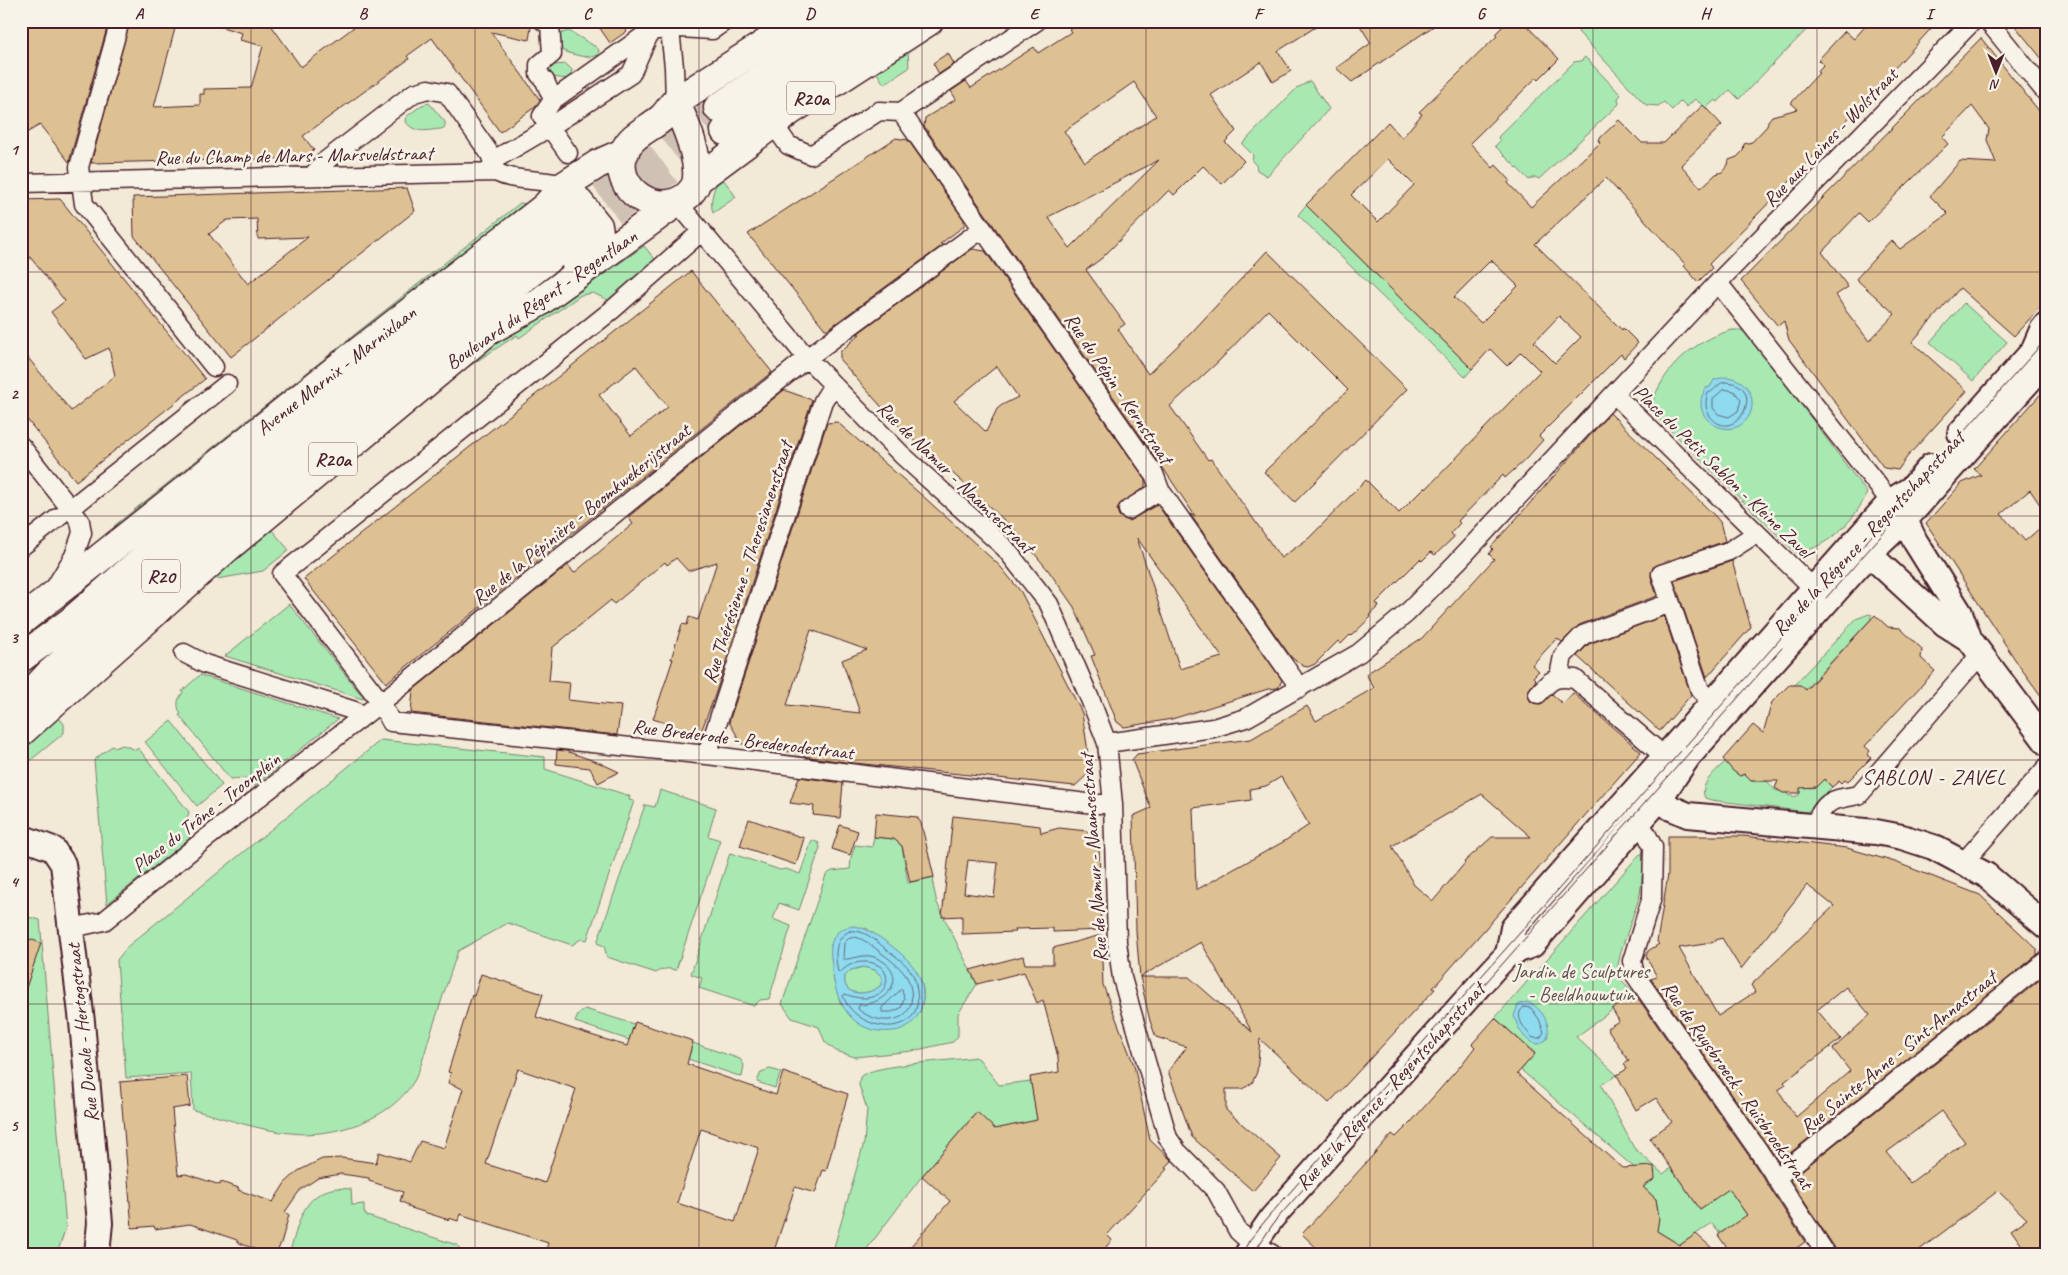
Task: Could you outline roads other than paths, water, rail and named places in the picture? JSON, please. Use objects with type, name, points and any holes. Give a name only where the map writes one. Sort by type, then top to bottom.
[{"type":"main road","points":[[674,111],[696,165],[697,180],[689,194],[677,202],[662,205],[654,204],[635,194],[624,175],[623,159],[633,139],[800,21]]},
{"type":"main road","points":[[848,21],[721,119],[888,21]]},
{"type":"main road","name":"R20a","points":[[697,180],[718,163],[774,125],[790,111],[929,21]]},
{"type":"main road","name":"Avenue Marnix - Marnixlaan","points":[[21,621],[344,363],[545,207],[565,185],[598,164],[625,152]]},
{"type":"main road","points":[[488,331],[594,246],[599,238],[598,226],[565,185]]},
{"type":"main road","name":"Boulevard du Régent - Regentlaan","points":[[21,732],[227,548],[488,331],[538,303],[677,202]]},
{"type":"main road","name":"R20","points":[[21,674],[70,622],[571,227]]},
{"type":"main road","points":[[227,548],[295,444],[344,363]]},
{"type":"main road","points":[[202,476],[390,412]]},
{"type":"main road","name":"R20","points":[[21,704],[64,661],[295,444]]},
{"type":"main road","points":[[21,658],[70,622]]},
{"type":"street","points":[[120,21],[79,167],[84,204],[214,367]]},
{"type":"street","points":[[568,153],[542,116],[552,97],[661,26],[712,30],[724,21]]},
{"type":"street","points":[[774,125],[788,145],[811,155],[879,111],[901,112],[1037,21]]},
{"type":"street","name":"Rue aux Laines - Wolstraat","points":[[1719,284],[1974,21]]},
{"type":"street","points":[[1988,21],[2047,94]]},
{"type":"street","points":[[552,22],[552,54],[539,65],[539,74],[545,81],[552,97]]},
{"type":"street","points":[[661,26],[674,67],[674,111]]},
{"type":"street","points":[[312,176],[324,162],[414,93],[428,89],[447,93],[495,161],[631,74],[661,26]]},
{"type":"street","name":"Rue du Pépin - Kernstraat","points":[[901,112],[1154,474],[1160,490],[1300,688]]},
{"type":"street","name":"Rue du Champ de Mars - Marsveldstraat","points":[[21,183],[312,176],[495,161],[506,177],[548,180],[565,185]]},
{"type":"street","name":"Rue de Namur - Naamsestraat","points":[[677,202],[807,358],[902,455],[1005,548],[1049,604],[1060,626],[1107,743],[1113,804],[1118,942],[1122,978],[1168,1138],[1178,1152],[1216,1191],[1238,1231],[1258,1250]]},
{"type":"street","name":"Rue de la Pépinière - Boomkwekerijstraat","points":[[380,702],[807,358],[982,229]]},
{"type":"street","points":[[380,702],[282,574],[612,310],[702,232]]},
{"type":"street","points":[[1719,284],[1905,520],[1915,541],[1960,613],[1975,648],[2047,743]]},
{"type":"street","name":"Place du Petit Sablon - Kleine Zavel","points":[[1719,284],[1614,394],[1821,594]]},
{"type":"street","name":"Rue de la Régence - Regentschapsstraat","points":[[1508,954],[1513,928],[1651,791],[1688,757],[1821,594],[1845,554],[1891,501],[1912,488],[2033,351],[2042,330],[2047,324]]},
{"type":"street","name":"Rue de la Régence - Regentschapsstraat","points":[[1258,1250],[1272,1218],[1508,954],[1532,945],[1638,824],[1665,757],[1713,702],[1821,594],[1869,554],[1905,520],[2047,361]]},
{"type":"street","points":[[21,547],[226,384]]},
{"type":"street","name":"Rue Thérésienne - Theresianenstraat","points":[[706,755],[820,409],[833,385]]},
{"type":"street","points":[[1107,743],[1213,728],[1246,718],[1359,653],[1407,613],[1614,394]]},
{"type":"street","points":[[21,446],[64,513]]},
{"type":"street","points":[[1128,510],[1160,490]]},
{"type":"street","name":"Avenue Marnix - Marnixlaan","points":[[60,589],[82,533],[80,521],[64,513]]},
{"type":"street","points":[[1713,702],[1700,690],[1661,574],[1729,551],[1757,533]]},
{"type":"street","points":[[1845,554],[1869,554],[1944,624],[1975,648]]},
{"type":"street","points":[[1559,676],[1564,656],[1583,635],[1670,603]]},
{"type":"street","points":[[1813,827],[1819,812],[1832,799],[1859,795],[1975,648]]},
{"type":"street","points":[[184,653],[205,664],[355,711],[361,717]]},
{"type":"street","points":[[1538,694],[1550,681],[1559,676],[1575,679],[1665,757]]},
{"type":"street","name":"Place du Trône - Troonplein","points":[[72,928],[104,921],[380,702]]},
{"type":"street","name":"Rue Brederode - Brederodestraat","points":[[380,702],[391,722],[706,755],[1094,804],[1113,804]]},
{"type":"street","points":[[1963,862],[2047,767]]},
{"type":"street","points":[[1651,791],[1671,808],[1688,815],[1876,832],[1902,837],[1933,847],[1986,875],[2047,927]]},
{"type":"street","name":"Rue de Ruysbroeck - Ruisbroekstraat","points":[[1638,824],[1646,833],[1653,848],[1652,897],[1632,961],[1635,975],[1776,1178],[1826,1254]]},
{"type":"street","name":"Rue Ducale - Hertogstraat","points":[[21,837],[54,849],[63,864],[72,928],[100,1223],[97,1254]]},
{"type":"street","name":"Rue Sainte-Anne - Sint-Annastraat","points":[[1776,1178],[2047,960]]},
{"type":"water","points":[[1724,377],[1742,382],[1749,391],[1752,400],[1750,414],[1743,423],[1734,428],[1714,425],[1707,419],[1702,410],[1701,400],[1706,388],[1710,387],[1714,380]]},
{"type":"water","points":[[851,926],[861,928],[879,937],[898,951],[917,972],[923,990],[921,1009],[911,1024],[903,1029],[879,1031],[866,1028],[848,1014],[841,1003],[834,979],[831,945],[837,933]],"holes":[[[863,967],[875,970],[882,977],[881,985],[876,989],[857,993],[847,988],[845,976],[851,970]]]},
{"type":"water","points":[[1526,1002],[1541,1011],[1547,1023],[1548,1035],[1546,1040],[1539,1044],[1526,1038],[1514,1016],[1518,1005]]},
{"type":"tunnel","points":[[565,219],[718,108]]},
{"type":"tunnel","points":[[578,236],[725,131]]},
{"type":"tram line","points":[[1242,1254],[1249,1241],[1269,1216],[2047,338]]},
{"type":"tram line","points":[[1826,598],[1889,527]]},
{"type":"tram line","points":[[1253,1254],[1275,1221],[1782,648]]},
{"type":"district","name":"SABLON - ZAVEL","points":[[1934,777]]},
{"type":"park label","name":"Jardin de Sculptures - Beeldhouwtuin","points":[[1581,982]]}]
